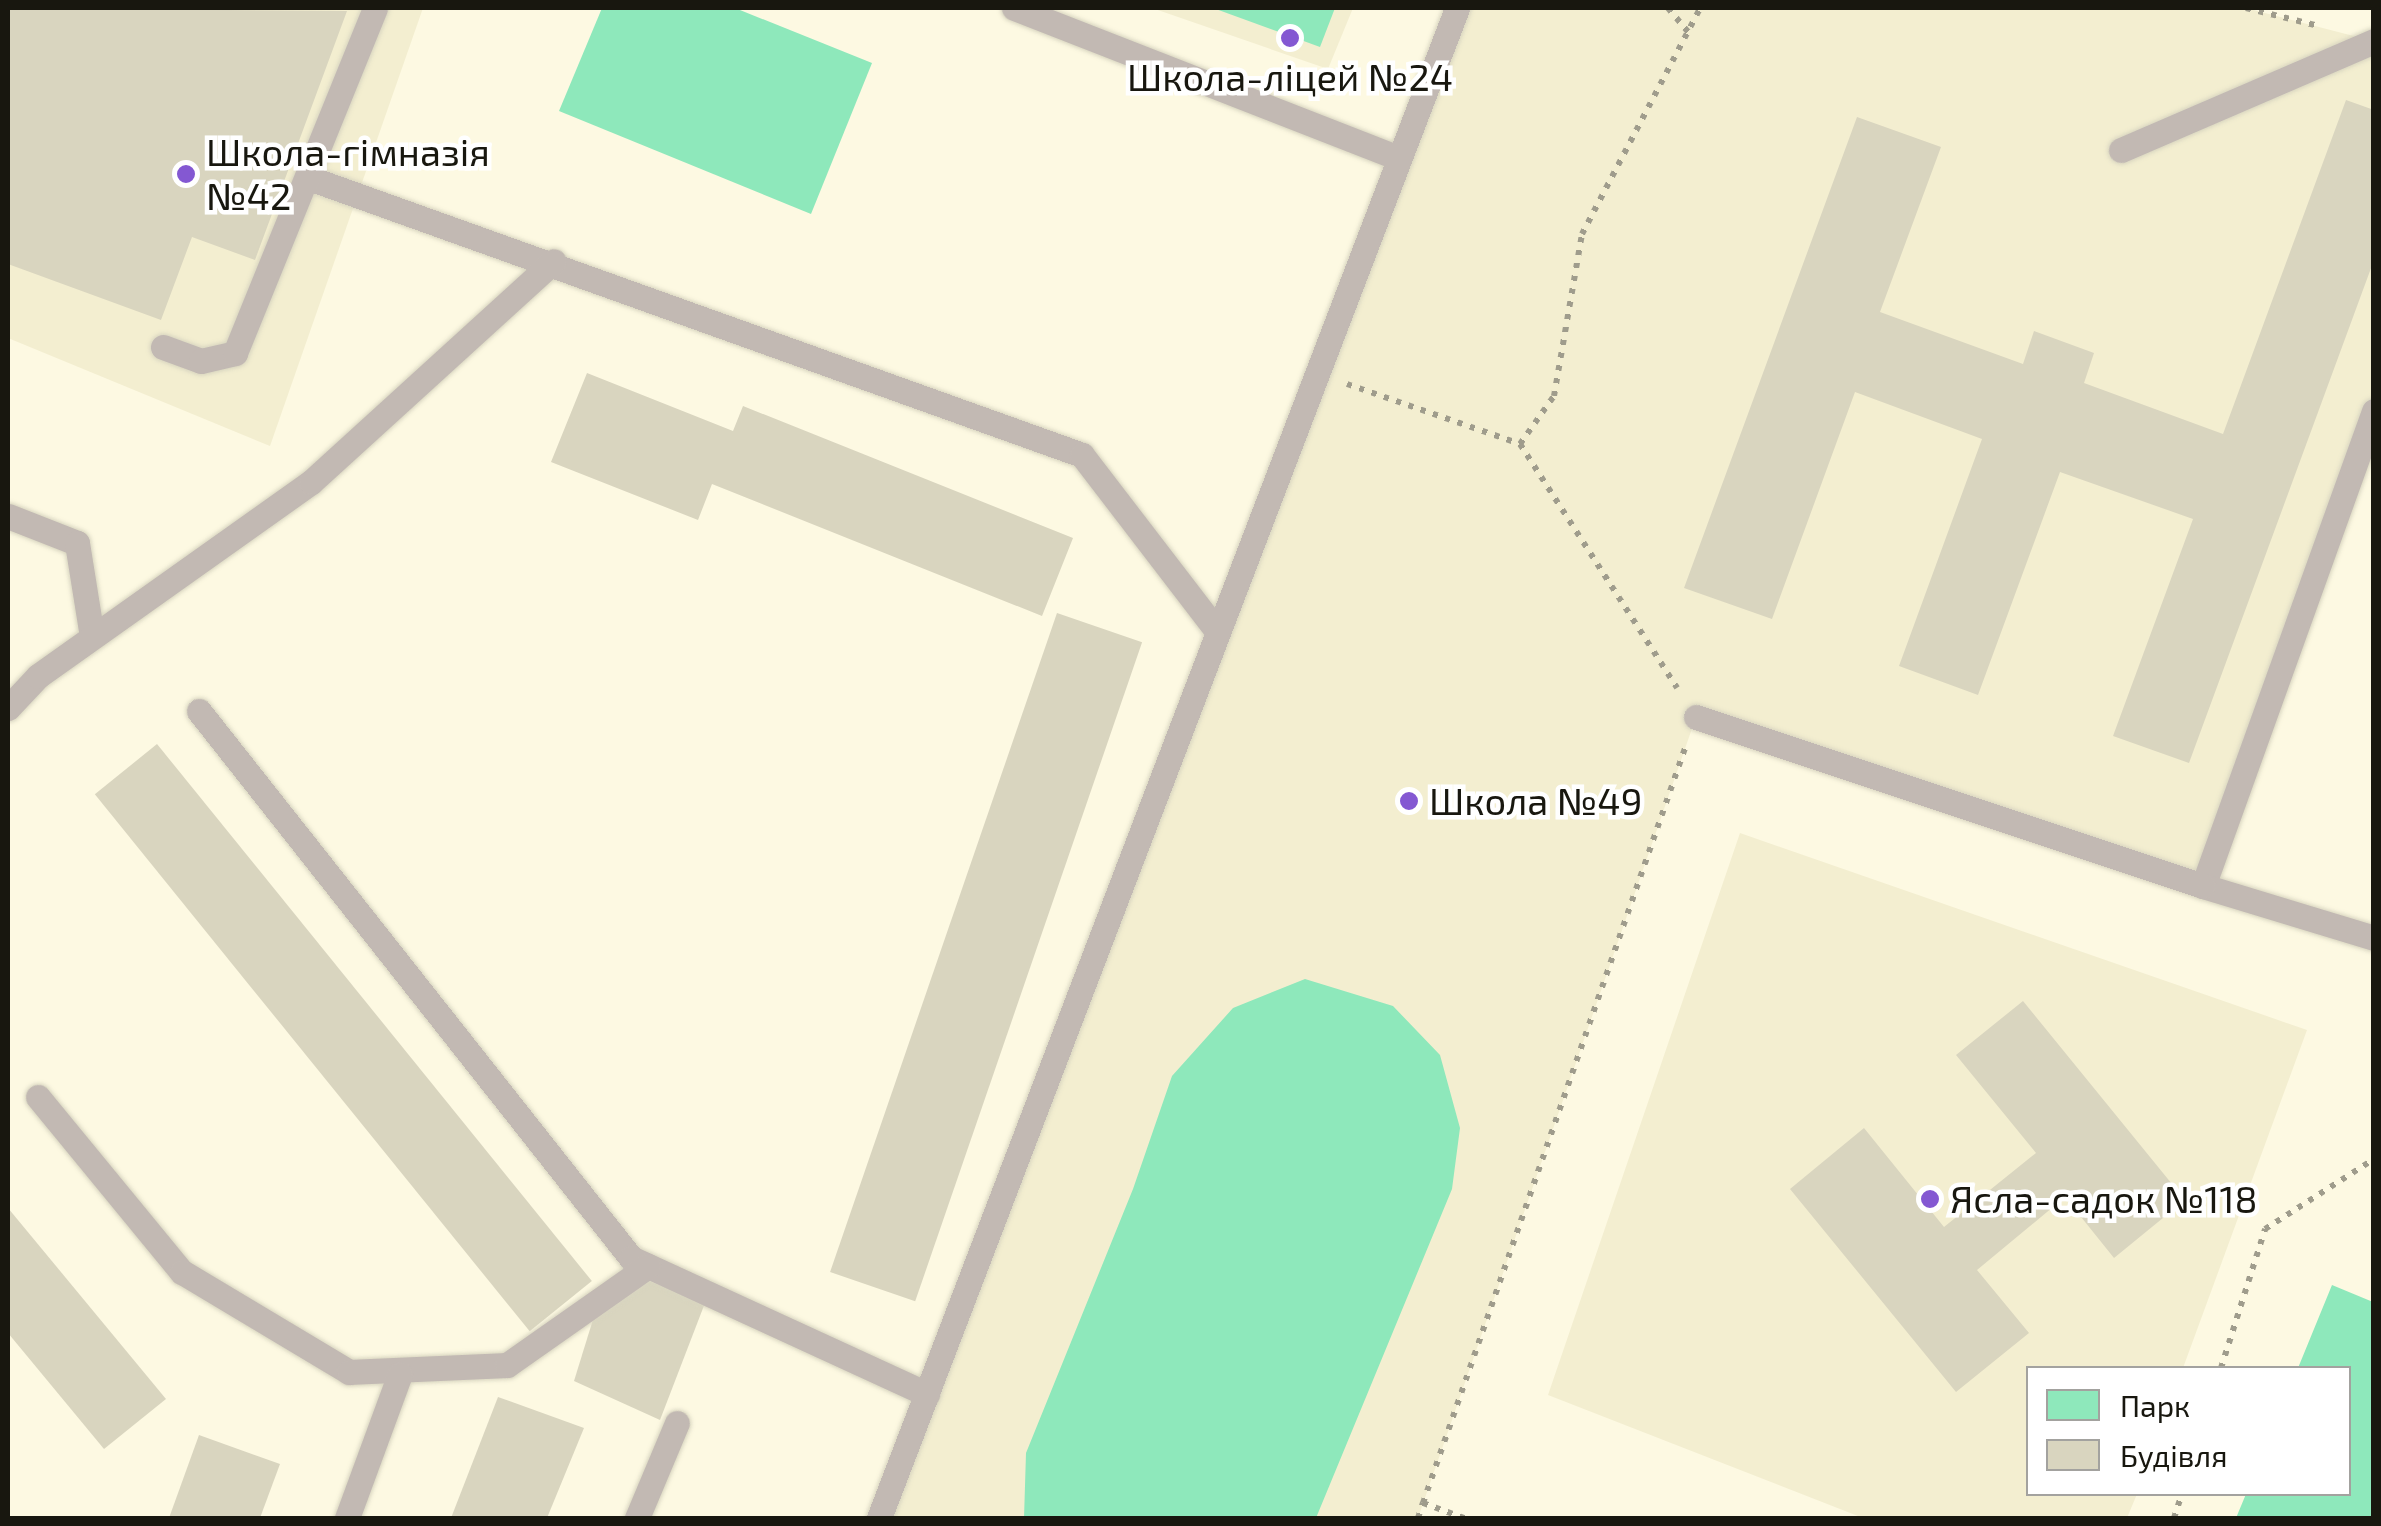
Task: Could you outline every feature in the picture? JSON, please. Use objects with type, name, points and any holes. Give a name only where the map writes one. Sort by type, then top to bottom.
[{"type":"lane","points":[[163,347],[201,360],[235,353],[375,8]]},
{"type":"lane","points":[[1014,8],[1399,158]]},
{"type":"lane","points":[[879,1518],[1457,8]]},
{"type":"lane","points":[[2121,150],[2372,40]]},
{"type":"lane","points":[[309,178],[554,261],[1082,455],[1218,630]]},
{"type":"lane","points":[[8,708],[92,637],[311,482],[554,261]]},
{"type":"lane","points":[[2203,886],[2374,411]]},
{"type":"lane","points":[[8,516],[76,542],[92,637]]},
{"type":"lane","points":[[199,712],[632,1258],[927,1394]]},
{"type":"lane","points":[[1696,717],[2203,886],[2374,938]]},
{"type":"lane","points":[[38,1097],[182,1272],[350,1372],[400,1374],[507,1365],[648,1266]]},
{"type":"lane","points":[[346,1518],[400,1374]]},
{"type":"lane","points":[[637,1518],[677,1422]]},
{"type":"path","points":[[1668,8],[1690,34]]},
{"type":"path","points":[[1520,444],[1554,396],[1582,234],[1690,34],[1700,8]]},
{"type":"path","points":[[2246,8],[2372,40]]},
{"type":"path","points":[[1316,373],[1520,444],[1696,717],[1418,1518]]},
{"type":"path","points":[[2222,1366],[2265,1229],[2374,1159]]},
{"type":"path","points":[[1423,1502],[1464,1518]]},
{"type":"shaded area","name":"Школа-гімназія №42","points":[[8,8],[423,8],[270,446],[8,338]]},
{"type":"shaded area","name":"Школа-ліцей №24","points":[[1152,8],[1353,8],[1328,69]]},
{"type":"shaded area","name":"Школа №49","points":[[1457,8],[2246,8],[2373,41],[2373,411],[2203,886],[1696,717],[1418,1518],[879,1518]]},
{"type":"shaded area","name":"Ясла-садок №118","points":[[1740,833],[2307,1030],[2184,1366],[2026,1366],[2026,1496],[2136,1496],[2127,1518],[1863,1518],[1548,1395]]},
{"type":"green space","points":[[602,8],[735,8],[872,63],[811,214],[559,111]]},
{"type":"green space","points":[[1213,8],[1335,8],[1320,47]]},
{"type":"green space","points":[[1305,979],[1393,1006],[1440,1055],[1460,1128],[1452,1189],[1316,1518],[1024,1518],[1026,1453],[1133,1189],[1172,1076],[1233,1008]]},
{"type":"green space","points":[[2332,1285],[2373,1302],[2373,1518],[2236,1518],[2245,1496],[2351,1496],[2351,1366],[2299,1366]]},
{"type":"building","points":[[8,8],[347,11],[255,260],[192,237],[161,320],[8,264]]},
{"type":"building","points":[[2346,100],[2374,110],[2374,260],[2189,763],[2113,736],[2193,519],[2060,472],[1978,695],[1899,666],[1982,439],[1855,392],[1772,619],[1684,588],[1857,117],[1941,147],[1880,312],[2023,364],[2034,331],[2094,353],[2084,383],[2223,434]]},
{"type":"building","points":[[587,373],[733,431],[743,406],[1073,538],[1042,616],[712,484],[698,520],[551,462]]},
{"type":"building","points":[[1057,613],[1142,642],[915,1301],[830,1272]]},
{"type":"building","points":[[157,744],[592,1281],[530,1331],[95,794]]},
{"type":"building","points":[[2023,1001],[2185,1200],[2114,1258],[2065,1197],[1977,1270],[2029,1333],[1956,1392],[1790,1189],[1864,1128],[1944,1227],[2036,1153],[1956,1055]]},
{"type":"building","points":[[8,1208],[166,1399],[104,1449],[8,1333]]},
{"type":"building","points":[[639,1277],[705,1303],[660,1420],[574,1381],[595,1313]]},
{"type":"building","points":[[498,1397],[584,1428],[547,1518],[451,1518]]},
{"type":"building","points":[[199,1435],[280,1464],[260,1518],[169,1518]]},
{"type":"place","name":"Школа-ліцей №24","points":[[1290,38]]},
{"type":"place","name":"Школа-гімназія №42","points":[[186,174]]},
{"type":"place","name":"Школа №49","points":[[1409,801]]},
{"type":"place","name":"Ясла-садок №118","points":[[1930,1199]]}]
